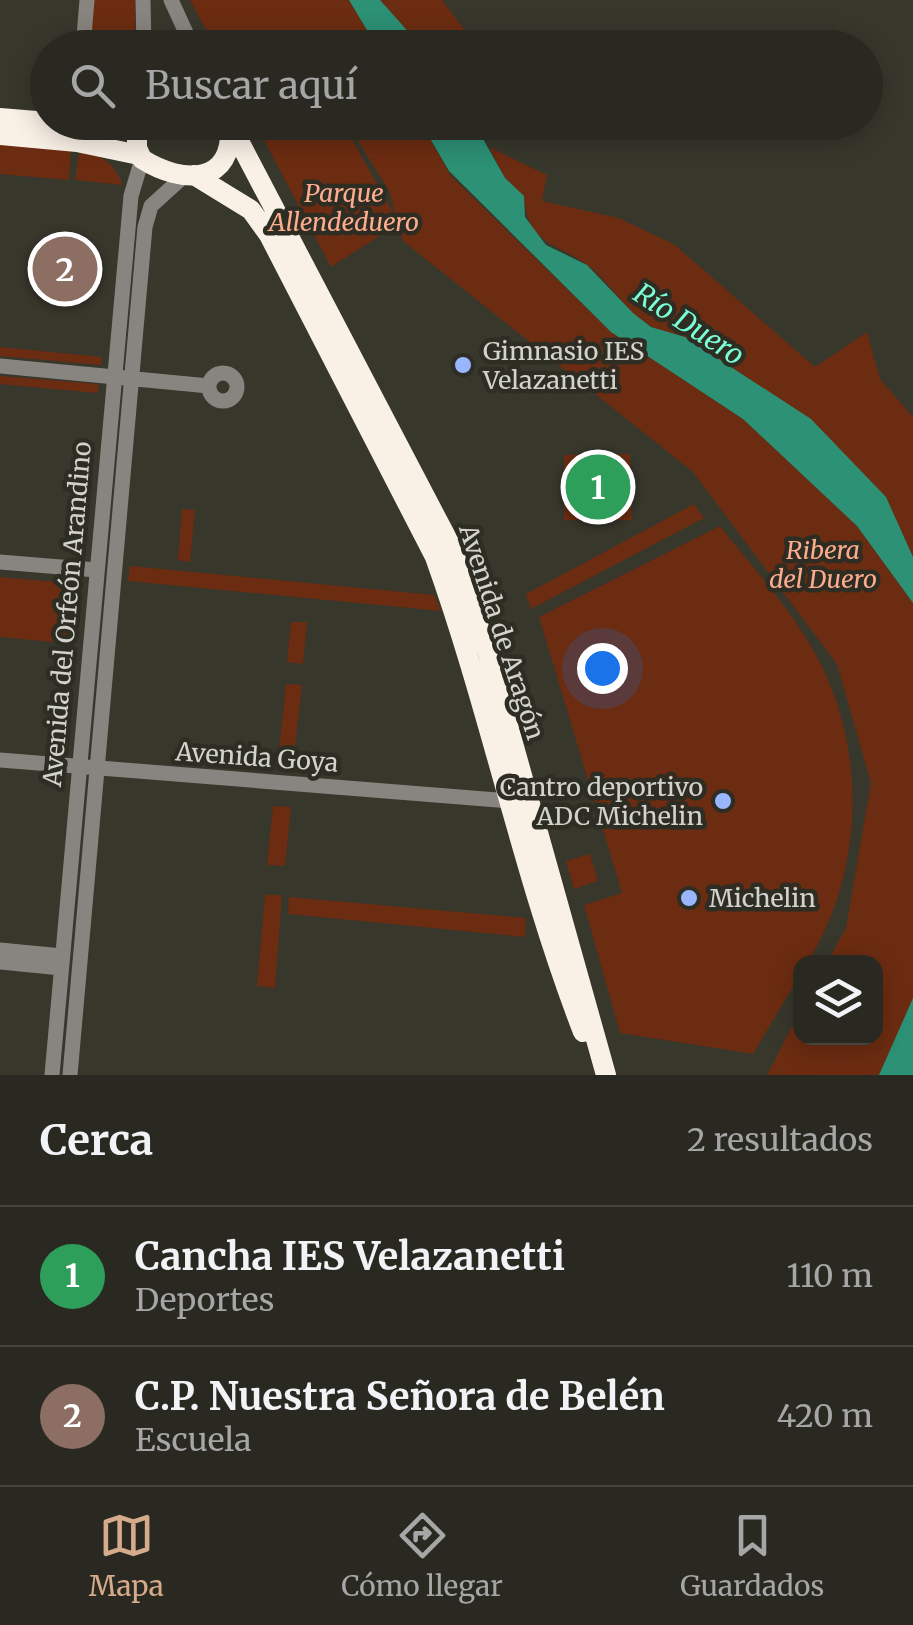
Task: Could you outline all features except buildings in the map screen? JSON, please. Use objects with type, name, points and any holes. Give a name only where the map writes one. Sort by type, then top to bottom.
[{"type":"highway","points":[[0,118],[30,120]]},
{"type":"highway","name":"Avenida de Aragón","points":[[0,135],[30,138]]},
{"type":"highway","name":"Avenida de Aragón","points":[[55,140],[140,157],[189,175],[228,193],[251,210],[269,235],[435,557],[456,614],[554,958],[599,1075]]},
{"type":"highway","points":[[139,140],[140,157]]},
{"type":"highway","points":[[189,175],[214,170],[226,159],[231,140]]},
{"type":"highway","name":"Avenida de Aragón","points":[[239,140],[452,548],[488,654],[606,1075]]},
{"type":"street","points":[[85,30],[88,0]]},
{"type":"street","points":[[143,0],[144,30]]},
{"type":"street","points":[[171,0],[185,30]]},
{"type":"street","name":"Avenida del Orfeón Arandino","points":[[52,1075],[131,196],[140,157]]},
{"type":"street","name":"Avenida del Orfeón Arandino","points":[[70,1075],[145,226],[151,206],[189,175]]},
{"type":"street","points":[[0,366],[209,386]]},
{"type":"street","points":[[0,562],[96,570]]},
{"type":"street","name":"Avenida Goya","points":[[0,760],[510,802]]},
{"type":"street","points":[[510,802],[537,855],[546,858]]},
{"type":"street","points":[[0,950],[20,958],[61,962]]},
{"type":"street","points":[[0,962],[20,958]]},
{"type":"green space","points":[[90,0],[135,0],[135,30],[88,30]]},
{"type":"green space","points":[[190,0],[349,0],[367,30],[206,30]]},
{"type":"green space","points":[[380,0],[442,0],[464,30],[407,30]]},
{"type":"green space","name":"Ribera del Duero","points":[[264,140],[352,140],[396,218],[389,191],[358,140],[431,140],[451,176],[611,332],[743,419],[857,526],[913,603],[913,998],[879,1075],[767,1075],[793,1025],[793,1045],[883,1045],[883,955],[831,955],[846,928],[871,783],[837,664],[693,472],[403,241],[398,224],[331,267]]},
{"type":"green space","points":[[0,142],[71,149],[69,180],[0,174]]},
{"type":"green space","points":[[489,147],[547,175],[542,201],[619,218],[675,245],[815,367],[867,332],[880,379],[913,417],[913,557],[886,497],[685,337],[648,325],[587,265],[537,234],[524,196],[505,178]]},
{"type":"green space","points":[[79,153],[107,161],[123,185],[75,180]]},
{"type":"green space","points":[[0,347],[102,357],[101,365],[0,356]]},
{"type":"green space","points":[[0,376],[98,384],[98,393],[0,384]]},
{"type":"green space","points":[[630,454],[632,520],[564,520],[564,455]]},
{"type":"green space","points":[[694,504],[704,518],[531,609],[526,594]]},
{"type":"green space","points":[[182,509],[195,510],[190,562],[178,560]]},
{"type":"green space","name":"Cantro deportivo ADC Michelin","points":[[720,526],[783,605],[816,655],[845,731],[851,770],[849,850],[827,927],[812,955],[793,955],[793,987],[753,1054],[620,1033],[584,905],[622,893],[539,617]]},
{"type":"green space","points":[[130,566],[434,595],[441,611],[128,581]]},
{"type":"green space","points":[[0,577],[80,584],[75,644],[0,637]]},
{"type":"green space","points":[[291,622],[307,622],[303,664],[287,662]]},
{"type":"green space","points":[[286,684],[302,685],[293,764],[278,763]]},
{"type":"green space","points":[[273,806],[291,807],[285,866],[267,865]]},
{"type":"green space","points":[[590,854],[598,881],[574,889],[566,861]]},
{"type":"green space","points":[[265,895],[282,895],[275,988],[257,986]]},
{"type":"green space","points":[[289,897],[526,918],[525,937],[288,914]]},
{"type":"shaded area","points":[[349,0],[380,0],[407,30],[367,30]]},
{"type":"shaded area","points":[[431,140],[484,140],[505,178],[524,196],[525,217],[546,245],[587,265],[651,327],[685,337],[811,419],[886,497],[913,557],[913,603],[857,526],[743,419],[611,332],[449,171]]},
{"type":"shaded area","points":[[913,998],[913,1075],[879,1075]]},
{"type":"place","name":"C.P. Nuestra Señora de Belén","points":[[65,269]]},
{"type":"place","name":"Gimnasio IES Velazanetti","points":[[463,365]]},
{"type":"place","name":"Cancha IES Velazanetti","points":[[598,487]]},
{"type":"place","name":"Cantro deportivo ADC Michelin","points":[[723,801]]},
{"type":"place","name":"Michelin","points":[[689,898]]},
{"type":"park label","name":"Parque Allendeduero","points":[[344,208]]},
{"type":"water label","name":"Río Duero","points":[[689,324]]}]
